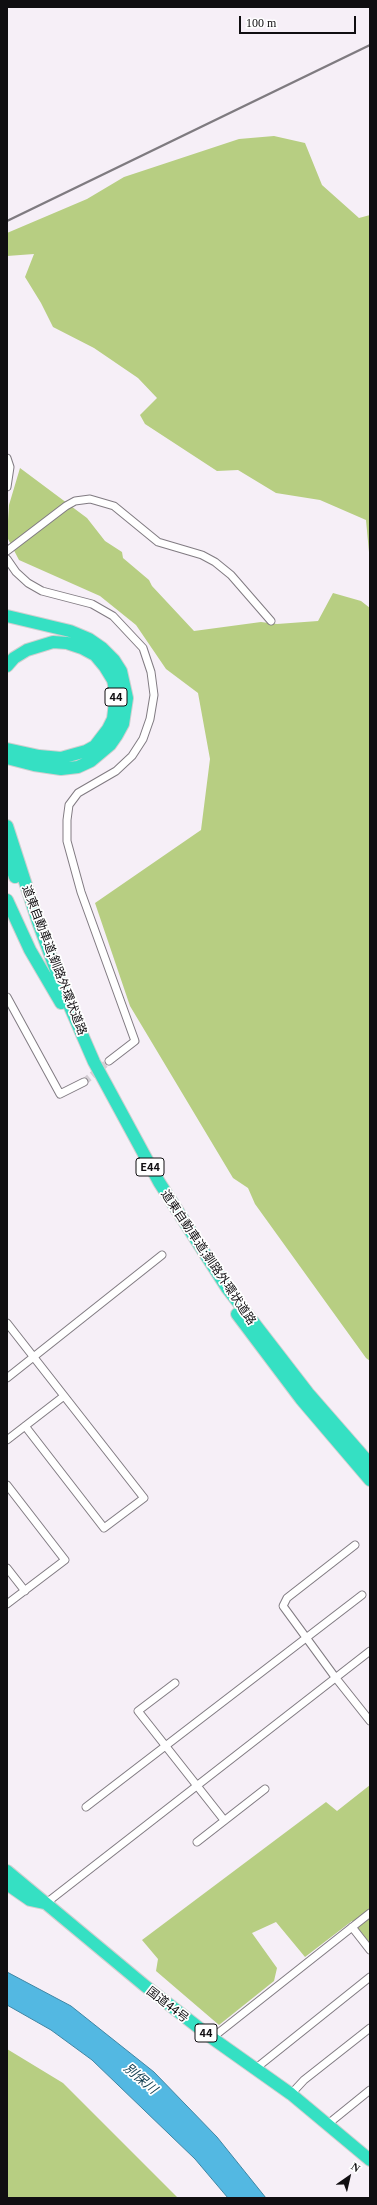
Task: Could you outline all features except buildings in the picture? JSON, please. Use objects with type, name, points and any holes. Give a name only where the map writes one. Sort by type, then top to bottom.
[{"type":"highway","points":[[7,616],[70,631],[89,639],[102,648],[114,660],[121,671],[127,698],[123,724],[117,735],[106,750],[91,761],[78,767],[61,769],[34,765],[7,758]]},
{"type":"highway","name":"44","points":[[7,666],[14,658],[27,650],[53,642],[67,643],[82,648],[95,655],[113,680],[116,694],[113,719],[108,729],[95,746],[86,751],[61,758],[39,756],[7,749]]},
{"type":"highway","name":"道東自動車道;釧路外環状道路","points":[[7,826],[38,922],[67,1000],[94,1062],[159,1182],[195,1240],[240,1306],[308,1392],[370,1464]]},
{"type":"highway","name":"道東自動車道;釧路外環状道路","points":[[7,855],[61,1003],[88,1066],[120,1127],[188,1244],[221,1293],[261,1347],[340,1446],[370,1480]]},
{"type":"highway","points":[[7,900],[30,950],[61,1003]]},
{"type":"highway","name":"国道44号","points":[[7,1871],[30,1888],[45,1904],[212,2038],[291,2094],[370,2160]]},
{"type":"highway","name":"国道44号","points":[[7,1884],[30,1900],[45,1904]]},
{"type":"street","points":[[7,458],[10,468],[7,488]]},
{"type":"street","points":[[7,551],[70,503],[90,499],[114,506],[158,542],[202,555],[215,562],[231,575],[271,621]]},
{"type":"street","points":[[7,559],[16,572],[28,583],[42,591],[92,604],[112,616],[143,648],[151,672],[154,695],[150,719],[143,739],[132,756],[116,771],[78,793],[69,805],[67,820],[67,841],[81,892],[134,1041],[109,1060]]},
{"type":"street","points":[[7,997],[60,1094],[84,1082]]},
{"type":"street","points":[[7,1378],[162,1255]]},
{"type":"street","points":[[7,1323],[144,1498],[104,1528],[25,1426]]},
{"type":"street","points":[[7,1440],[64,1396]]},
{"type":"street","points":[[7,1485],[65,1560],[7,1604]]},
{"type":"street","points":[[355,1545],[287,1598],[283,1606],[335,1677],[370,1721]]},
{"type":"street","points":[[7,1568],[25,1591]]},
{"type":"street","points":[[86,1807],[362,1595]]},
{"type":"street","points":[[45,1904],[370,1651]]},
{"type":"street","points":[[175,1683],[138,1711],[224,1820]]},
{"type":"street","points":[[197,1842],[265,1789]]},
{"type":"street","points":[[212,2038],[370,1913]]},
{"type":"street","points":[[352,1927],[370,1950]]},
{"type":"street","points":[[255,2069],[370,1977]]},
{"type":"street","points":[[291,2094],[304,2080],[370,2028]]},
{"type":"street","points":[[328,2124],[370,2090]]},
{"type":"green space","points":[[274,136],[305,143],[322,185],[359,218],[370,215],[370,563],[366,520],[320,500],[276,493],[238,470],[217,471],[145,424],[140,415],[157,398],[138,378],[94,348],[53,327],[41,303],[25,277],[34,254],[7,256],[7,233],[87,199],[124,177],[239,139]]},
{"type":"green space","points":[[20,468],[87,518],[105,541],[122,552],[123,558],[149,580],[152,586],[194,631],[261,622],[277,624],[318,621],[333,593],[361,601],[370,608],[370,1361],[366,1358],[255,1204],[248,1188],[233,1178],[130,1006],[95,903],[201,830],[210,759],[198,693],[166,669],[136,625],[100,596],[19,560],[7,537],[9,505]]},
{"type":"green space","points":[[370,1785],[370,1943],[352,1921],[305,1957],[276,1922],[252,1933],[277,1968],[274,1981],[219,2025],[156,1971],[158,1959],[142,1940],[326,1802],[337,1811]]},
{"type":"green space","points":[[7,2049],[63,2083],[178,2198],[7,2198]]},
{"type":"water","name":"別保川","points":[[7,1972],[71,2006],[154,2072],[217,2137],[266,2198],[228,2198],[195,2159],[92,2060],[51,2030],[7,2005]]},
{"type":"tunnel","points":[[84,1082],[109,1061]]},
{"type":"railway","points":[[7,221],[370,45]]}]
